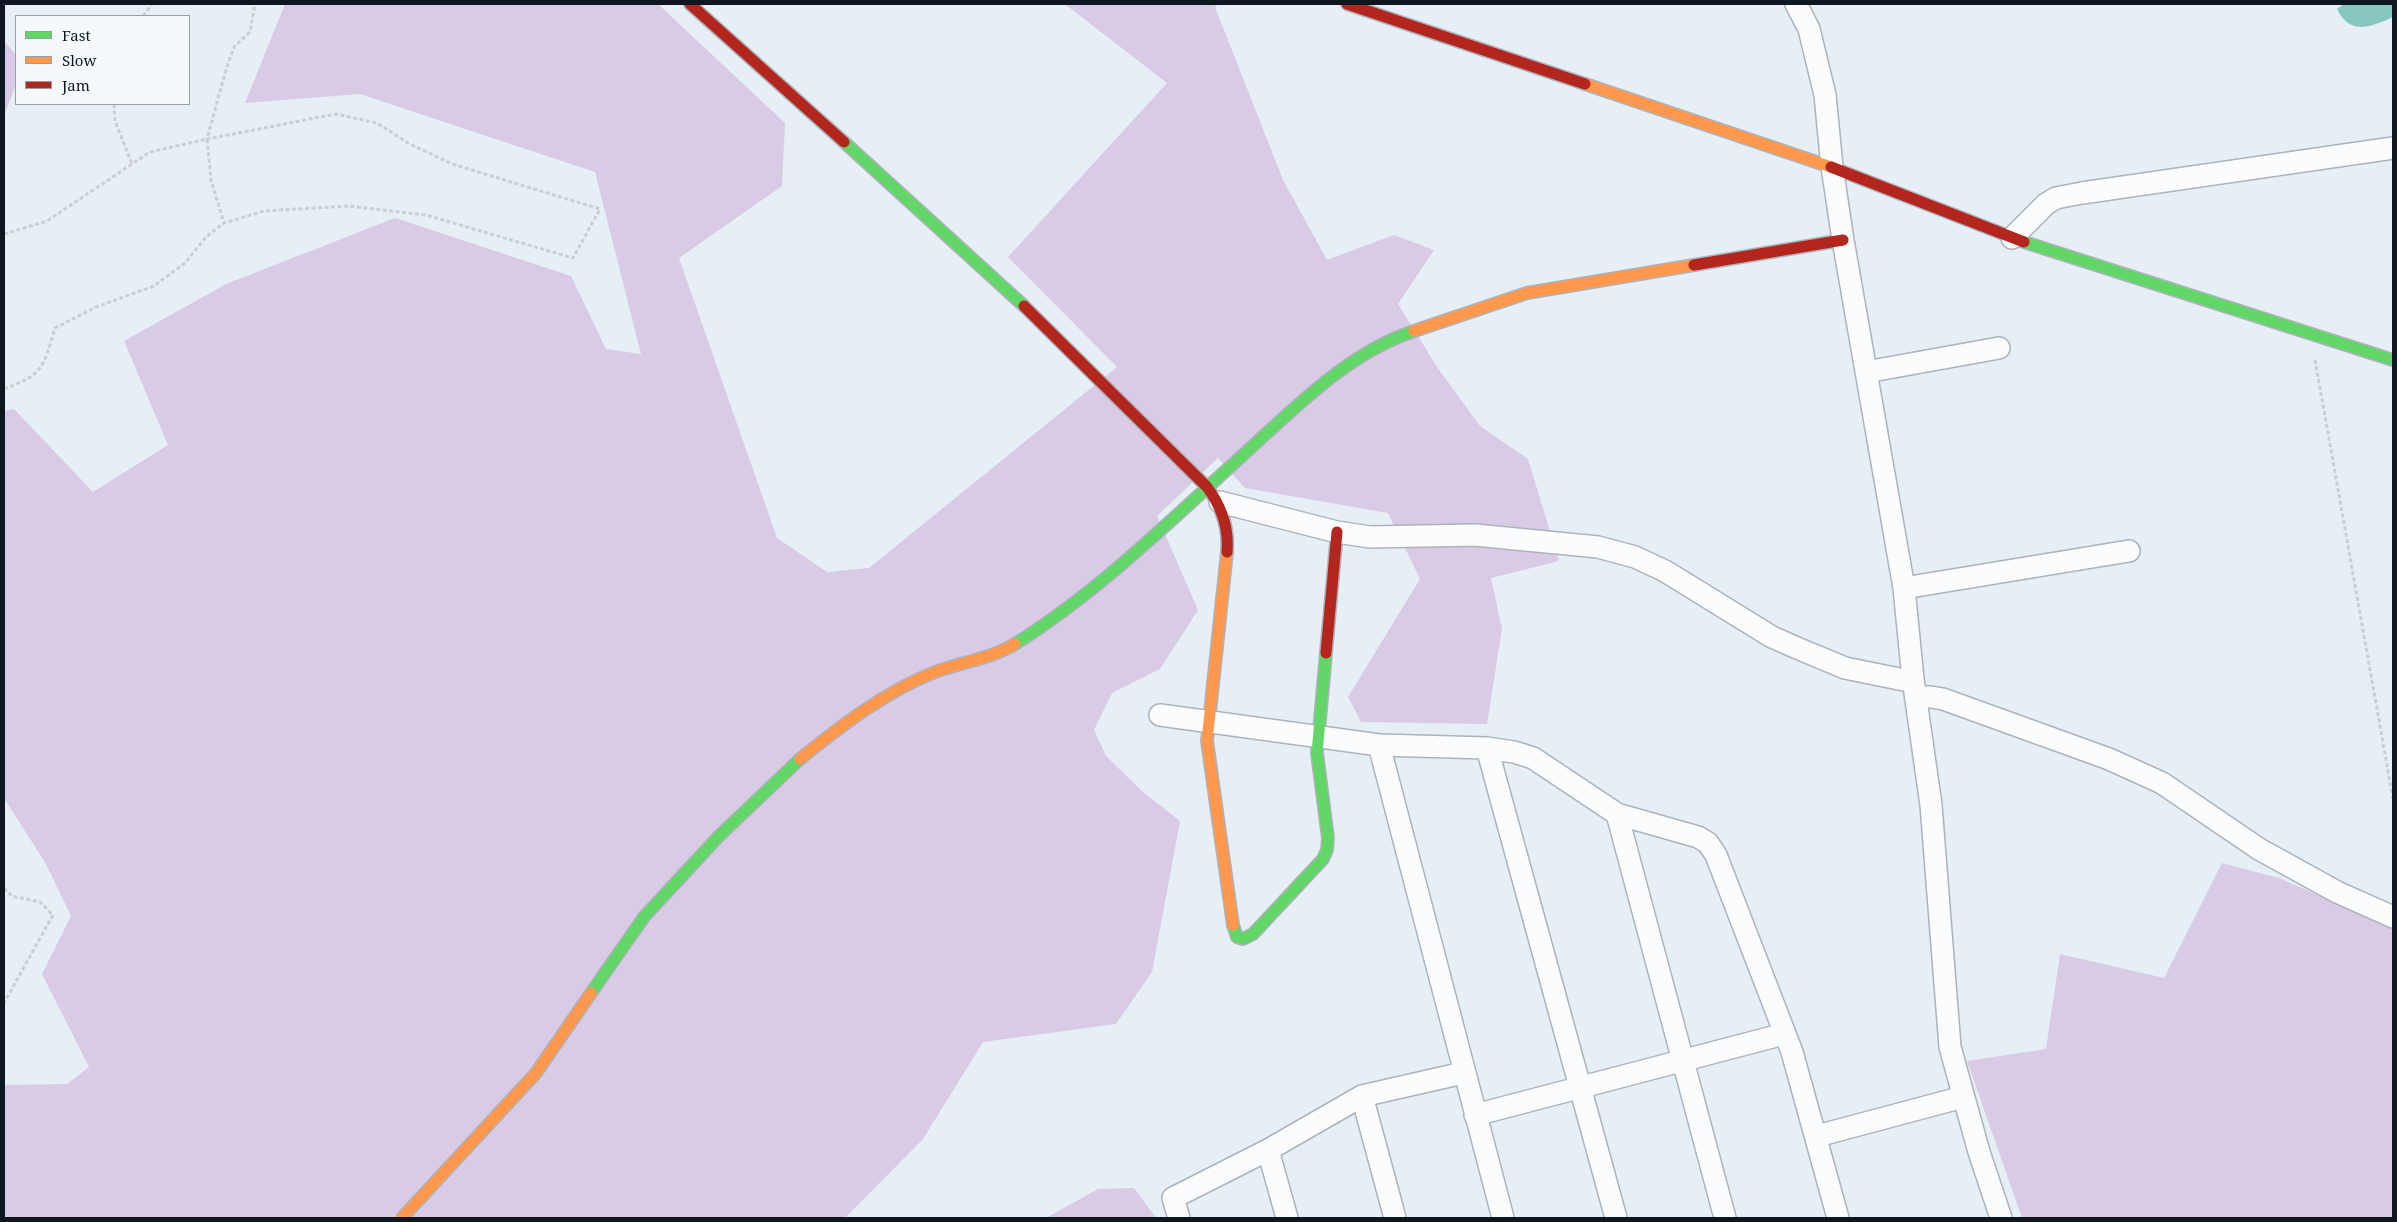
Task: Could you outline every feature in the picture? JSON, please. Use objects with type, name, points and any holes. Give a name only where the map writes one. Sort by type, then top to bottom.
[{"type":"street","points":[[690,4],[989,272],[1214,495],[1226,518],[1228,539],[1207,741],[1233,926],[1237,937],[1244,939],[1253,934],[1323,858],[1327,850],[1328,838],[1317,753],[1320,739],[1337,532]]},
{"type":"street","points":[[1347,4],[1832,166],[2012,238],[2393,360]]},
{"type":"street","points":[[1796,4],[1809,29],[1824,87],[1832,166],[1843,240],[1904,588],[1914,688],[1931,805],[1950,1047],[1979,1152],[2002,1218]]},
{"type":"street","points":[[2012,238],[2046,204],[2056,198],[2393,148]]},
{"type":"street","points":[[402,1218],[536,1073],[644,917],[718,837],[796,763],[867,708],[902,687],[936,672],[1000,653],[1029,635],[1214,495],[1321,384],[1363,355],[1402,335],[1527,294],[1843,240]]},
{"type":"street","points":[[1866,372],[1998,348]]},
{"type":"street","points":[[1214,495],[1337,532],[1395,538],[1475,536],[1598,547],[1635,557],[1665,570],[1772,637],[1797,648],[1845,668],[1904,680],[1930,697],[1943,699],[2109,759],[2162,783],[2258,849],[2338,892],[2393,917]]},
{"type":"street","points":[[1904,588],[2129,551]]},
{"type":"street","points":[[1160,715],[1320,739],[1379,745],[1487,748],[1514,752],[1533,758],[1617,814],[1698,837],[1708,843],[1716,855],[1792,1052],[1817,1136],[1838,1218]]},
{"type":"street","points":[[1379,745],[1463,1073],[1503,1218]]},
{"type":"street","points":[[1487,748],[1616,1218]]},
{"type":"street","points":[[1617,814],[1725,1218]]},
{"type":"street","points":[[1475,1115],[1784,1034]]},
{"type":"street","points":[[1179,1218],[1173,1198],[1268,1150],[1362,1096],[1463,1073]]},
{"type":"street","points":[[1362,1096],[1395,1218]]},
{"type":"street","points":[[1817,1136],[1963,1097]]},
{"type":"street","points":[[1268,1150],[1287,1218]]},
{"type":"path","points":[[144,15],[152,4]]},
{"type":"path","points":[[224,223],[211,180],[207,139],[234,47],[250,32],[256,4]]},
{"type":"path","points":[[114,105],[115,121],[132,164]]},
{"type":"path","points":[[4,234],[47,222],[150,152],[336,114],[377,123],[408,143],[452,164],[600,209],[573,258],[426,215],[348,206],[264,211],[224,223],[206,238],[185,263],[154,286],[96,306],[55,328],[45,362],[30,379],[4,389]]},
{"type":"path","points":[[2311,335],[2393,799]]},
{"type":"path","points":[[4,888],[12,896],[40,902],[53,915],[4,1003]]},
{"type":"shaded area","points":[[285,4],[658,4],[785,123],[782,186],[679,258],[777,538],[827,572],[869,568],[1117,367],[1008,257],[1167,83],[1066,5],[1219,4],[1215,7],[1283,180],[1327,260],[1394,235],[1434,250],[1398,304],[1437,367],[1480,426],[1528,459],[1559,561],[1491,578],[1502,629],[1487,724],[1361,722],[1348,697],[1420,579],[1388,513],[1245,488],[1218,458],[1157,516],[1198,610],[1160,669],[1112,693],[1094,730],[1106,756],[1143,792],[1180,821],[1152,972],[1116,1024],[983,1042],[923,1139],[845,1218],[4,1218],[4,1085],[67,1084],[89,1067],[42,974],[71,916],[46,864],[4,798],[4,411],[14,409],[93,492],[168,445],[124,341],[226,284],[395,218],[571,276],[606,349],[641,354],[595,172],[360,94],[245,103]]},
{"type":"shaded area","points":[[2344,4],[2393,4],[2393,17],[2369,26],[2355,26],[2342,18],[2337,9]]},
{"type":"shaded area","points":[[4,41],[15,54],[15,88],[4,115]]},
{"type":"shaded area","points":[[2222,863],[2279,878],[2393,928],[2393,1218],[2022,1218],[1967,1061],[2046,1049],[2060,954],[2164,978]]},
{"type":"shaded area","points":[[1134,1188],[1156,1218],[1046,1218],[1098,1189]]},
{"type":"traffic: fast","points":[[844,142],[1024,306]]},
{"type":"traffic: fast","points":[[2024,242],[2393,360]]},
{"type":"traffic: fast","points":[[1015,644],[1046,624],[1133,555],[1322,384],[1366,353],[1414,331]]},
{"type":"traffic: fast","points":[[1233,925],[1237,937],[1243,939],[1253,934],[1323,859],[1327,850],[1328,838],[1317,753],[1326,653]]},
{"type":"traffic: fast","points":[[591,993],[644,917],[718,837],[800,759]]},
{"type":"traffic: slow","points":[[1585,84],[1831,167]]},
{"type":"traffic: slow","points":[[1414,331],[1527,293],[1694,265]]},
{"type":"traffic: slow","points":[[1227,552],[1207,741],[1233,925]]},
{"type":"traffic: slow","points":[[800,759],[864,710],[899,689],[935,672],[986,657],[1015,644]]},
{"type":"traffic: slow","points":[[402,1218],[536,1073],[591,993]]},
{"type":"traffic: jam","points":[[690,4],[844,142]]},
{"type":"traffic: jam","points":[[1347,4],[1585,84]]},
{"type":"traffic: jam","points":[[1831,167],[2024,242]]},
{"type":"traffic: jam","points":[[1694,265],[1843,240]]},
{"type":"traffic: jam","points":[[1024,306],[1207,487],[1217,502],[1226,526],[1227,552]]},
{"type":"traffic: jam","points":[[1326,653],[1337,532]]}]
